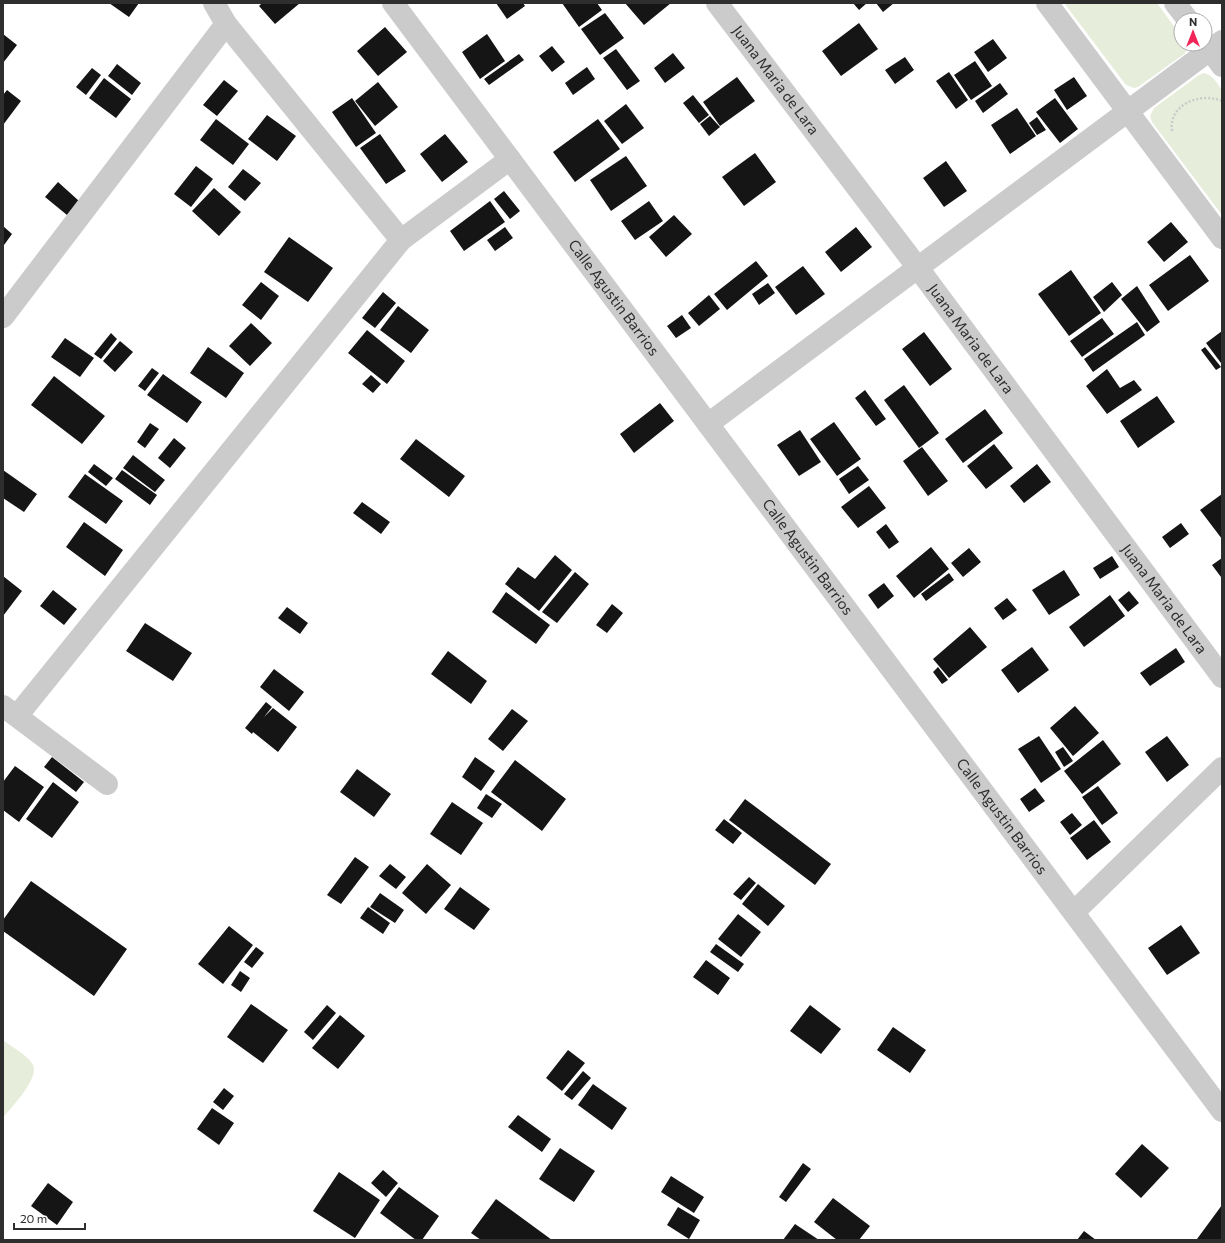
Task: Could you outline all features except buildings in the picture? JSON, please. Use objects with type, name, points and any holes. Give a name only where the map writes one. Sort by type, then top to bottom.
[{"type":"street","name":"Calle Agustin Barrios","points":[[393,3],[1222,1110]]},
{"type":"street","name":"Juana Maria de Lara","points":[[717,3],[918,268],[1222,677]]},
{"type":"street","points":[[1047,3],[1222,238]]},
{"type":"street","points":[[1175,3],[1182,12]]},
{"type":"street","points":[[216,4],[226,24],[401,240]]},
{"type":"street","points":[[3,317],[226,24]]},
{"type":"street","points":[[708,424],[1128,111],[1215,50]]},
{"type":"street","points":[[106,784],[10,711],[401,240],[510,159]]},
{"type":"street","points":[[1074,912],[1222,768]]},
{"type":"path","points":[[1173,137],[1172,128],[1175,115],[1183,104],[1199,98],[1213,97],[1222,101]]},
{"type":"green space","points":[[1064,3],[1157,3],[1173,25],[1173,52],[1186,52],[1138,87],[1134,88],[1126,85]]},
{"type":"green space","points":[[1204,73],[1212,77],[1222,90],[1222,215],[1152,122],[1150,116],[1154,108],[1199,75]]},
{"type":"green space","points":[[3,1040],[26,1057],[32,1063],[34,1069],[33,1076],[24,1092],[3,1118]]}]
